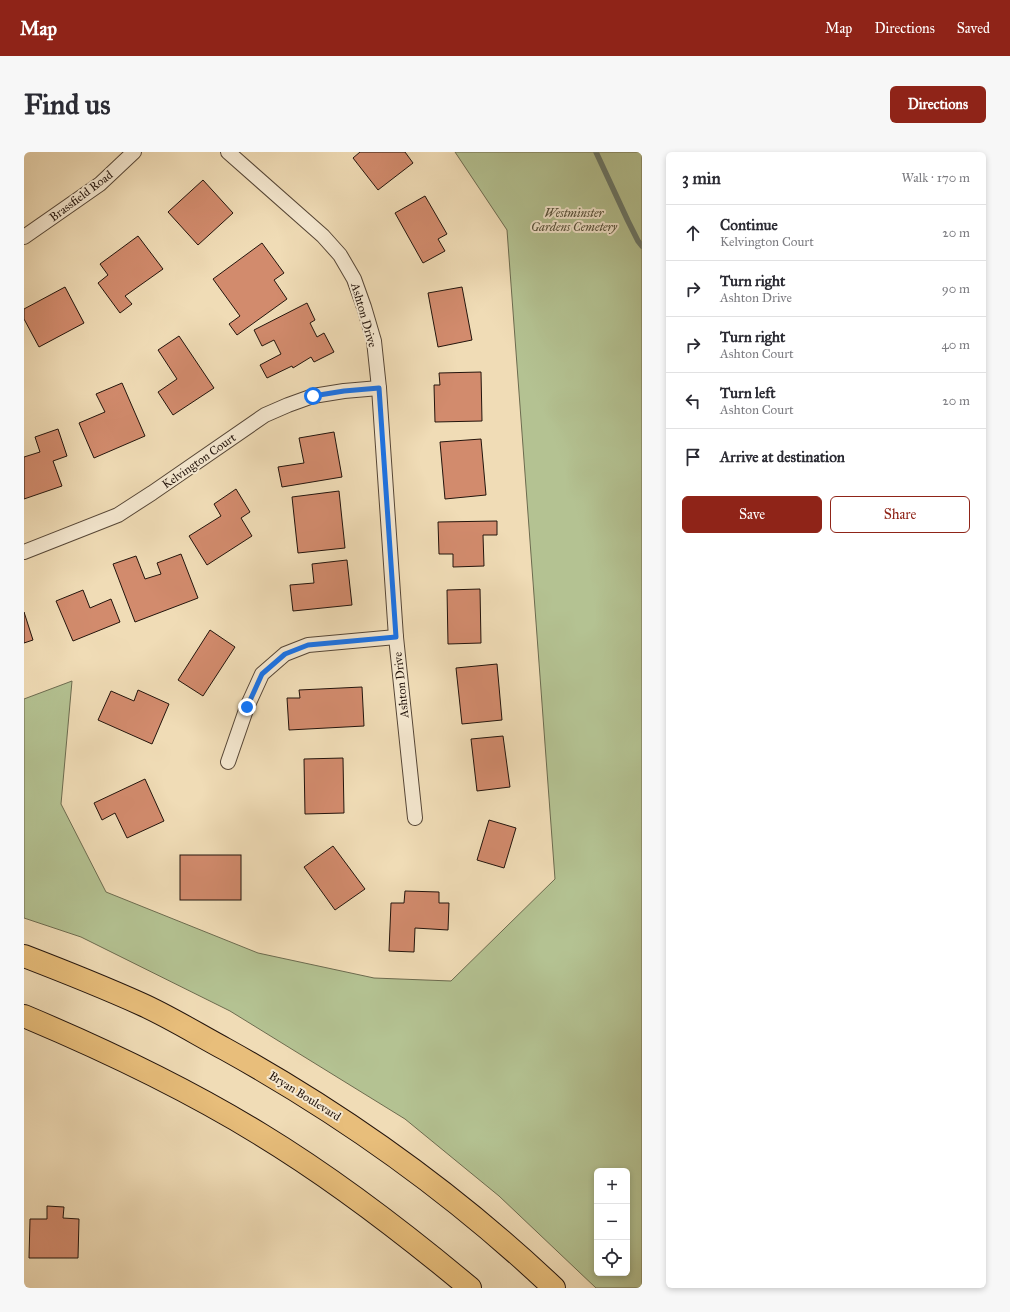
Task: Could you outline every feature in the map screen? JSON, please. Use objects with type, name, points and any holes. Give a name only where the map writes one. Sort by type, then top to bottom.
[{"type":"highway","name":"Bryan Boulevard","points":[[24,956],[142,1005],[262,1069],[315,1101],[369,1138],[460,1206],[505,1243],[554,1288]]},
{"type":"highway","points":[[24,1016],[71,1036],[186,1092],[260,1134],[375,1211],[470,1288]]},
{"type":"street","name":"Brassfield Road","points":[[24,237],[100,184],[134,152]]},
{"type":"street","name":"Ashton Drive","points":[[228,152],[323,236],[340,255],[354,278],[374,341],[379,388],[396,637],[415,818]]},
{"type":"street","name":"Kelvington Court","points":[[24,552],[118,515],[265,415],[313,396],[344,391],[379,388]]},
{"type":"street","points":[[228,762],[247,707],[262,674],[285,654],[308,645],[396,637]]},
{"type":"green space","name":"Westminster Gardens Cemetery","points":[[455,152],[642,152],[642,1288],[596,1288],[499,1196],[405,1119],[230,1011],[81,937],[24,918],[24,699],[72,681],[61,804],[106,892],[258,953],[374,978],[451,981],[555,879],[507,230]]},
{"type":"building","points":[[360,152],[405,152],[413,163],[378,190],[353,158]]},
{"type":"building","points":[[203,180],[233,213],[198,245],[168,212]]},
{"type":"building","points":[[425,196],[447,234],[438,239],[445,251],[423,263],[395,213]]},
{"type":"building","points":[[138,236],[163,269],[125,296],[132,304],[120,313],[98,283],[108,275],[100,264]]},
{"type":"building","points":[[262,243],[284,273],[274,280],[287,299],[237,335],[229,324],[240,316],[213,279]]},
{"type":"building","points":[[65,287],[84,323],[39,347],[24,319],[24,309]]},
{"type":"building","points":[[462,287],[472,340],[438,347],[428,293]]},
{"type":"building","points":[[307,303],[315,320],[310,323],[317,337],[324,333],[334,352],[314,362],[311,357],[293,368],[292,366],[267,378],[260,365],[281,354],[274,340],[262,346],[254,330]]},
{"type":"building","points":[[179,336],[214,388],[173,415],[158,392],[177,379],[158,350]]},
{"type":"building","points":[[481,372],[482,421],[435,422],[434,385],[440,385],[439,373]]},
{"type":"building","points":[[122,383],[145,436],[94,458],[79,423],[105,412],[96,394]]},
{"type":"building","points":[[58,429],[67,456],[53,461],[62,486],[24,499],[24,457],[40,452],[35,437]]},
{"type":"building","points":[[334,432],[342,477],[282,487],[278,467],[304,463],[299,438]]},
{"type":"building","points":[[481,439],[486,495],[445,499],[440,442]]},
{"type":"building","points":[[236,489],[250,512],[241,518],[252,536],[207,565],[189,536],[221,516],[214,504]]},
{"type":"building","points":[[339,491],[345,548],[298,553],[292,497]]},
{"type":"building","points":[[497,521],[497,535],[483,535],[484,566],[453,567],[453,554],[439,554],[438,522]]},
{"type":"building","points":[[181,554],[198,598],[135,622],[113,564],[136,556],[145,579],[161,574],[157,563]]},
{"type":"building","points":[[347,560],[352,605],[293,611],[290,585],[314,583],[312,564]]},
{"type":"building","points":[[480,589],[481,643],[448,644],[447,590]]},
{"type":"building","points":[[83,590],[90,608],[111,599],[120,622],[73,641],[56,601]]},
{"type":"building","points":[[24,612],[33,640],[24,643]]},
{"type":"building","points":[[210,630],[235,647],[203,696],[178,680]]},
{"type":"building","points":[[497,664],[502,720],[462,724],[456,668]]},
{"type":"building","points":[[362,687],[364,726],[289,730],[287,698],[300,698],[299,690]]},
{"type":"building","points":[[138,690],[169,704],[152,744],[98,720],[111,691],[134,701]]},
{"type":"building","points":[[503,736],[510,787],[477,791],[471,739]]},
{"type":"building","points":[[343,758],[344,813],[305,814],[304,759]]},
{"type":"building","points":[[145,779],[164,821],[127,838],[115,813],[102,820],[94,803]]},
{"type":"building","points":[[489,820],[516,828],[504,868],[477,860]]},
{"type":"building","points":[[333,846],[365,889],[335,910],[304,867]]},
{"type":"building","points":[[180,855],[241,855],[241,900],[180,900]]},
{"type":"building","points":[[405,891],[439,892],[439,903],[449,903],[448,930],[415,928],[414,952],[389,951],[391,903],[404,903]]},
{"type":"building","points":[[47,1206],[64,1207],[63,1218],[79,1219],[78,1258],[29,1258],[30,1219],[47,1219]]},
{"type":"waterway","points":[[596,152],[628,221],[642,246]]},
{"type":"route","points":[[247,707],[262,674],[285,654],[308,645],[396,637],[379,388],[344,391],[313,396]]}]
